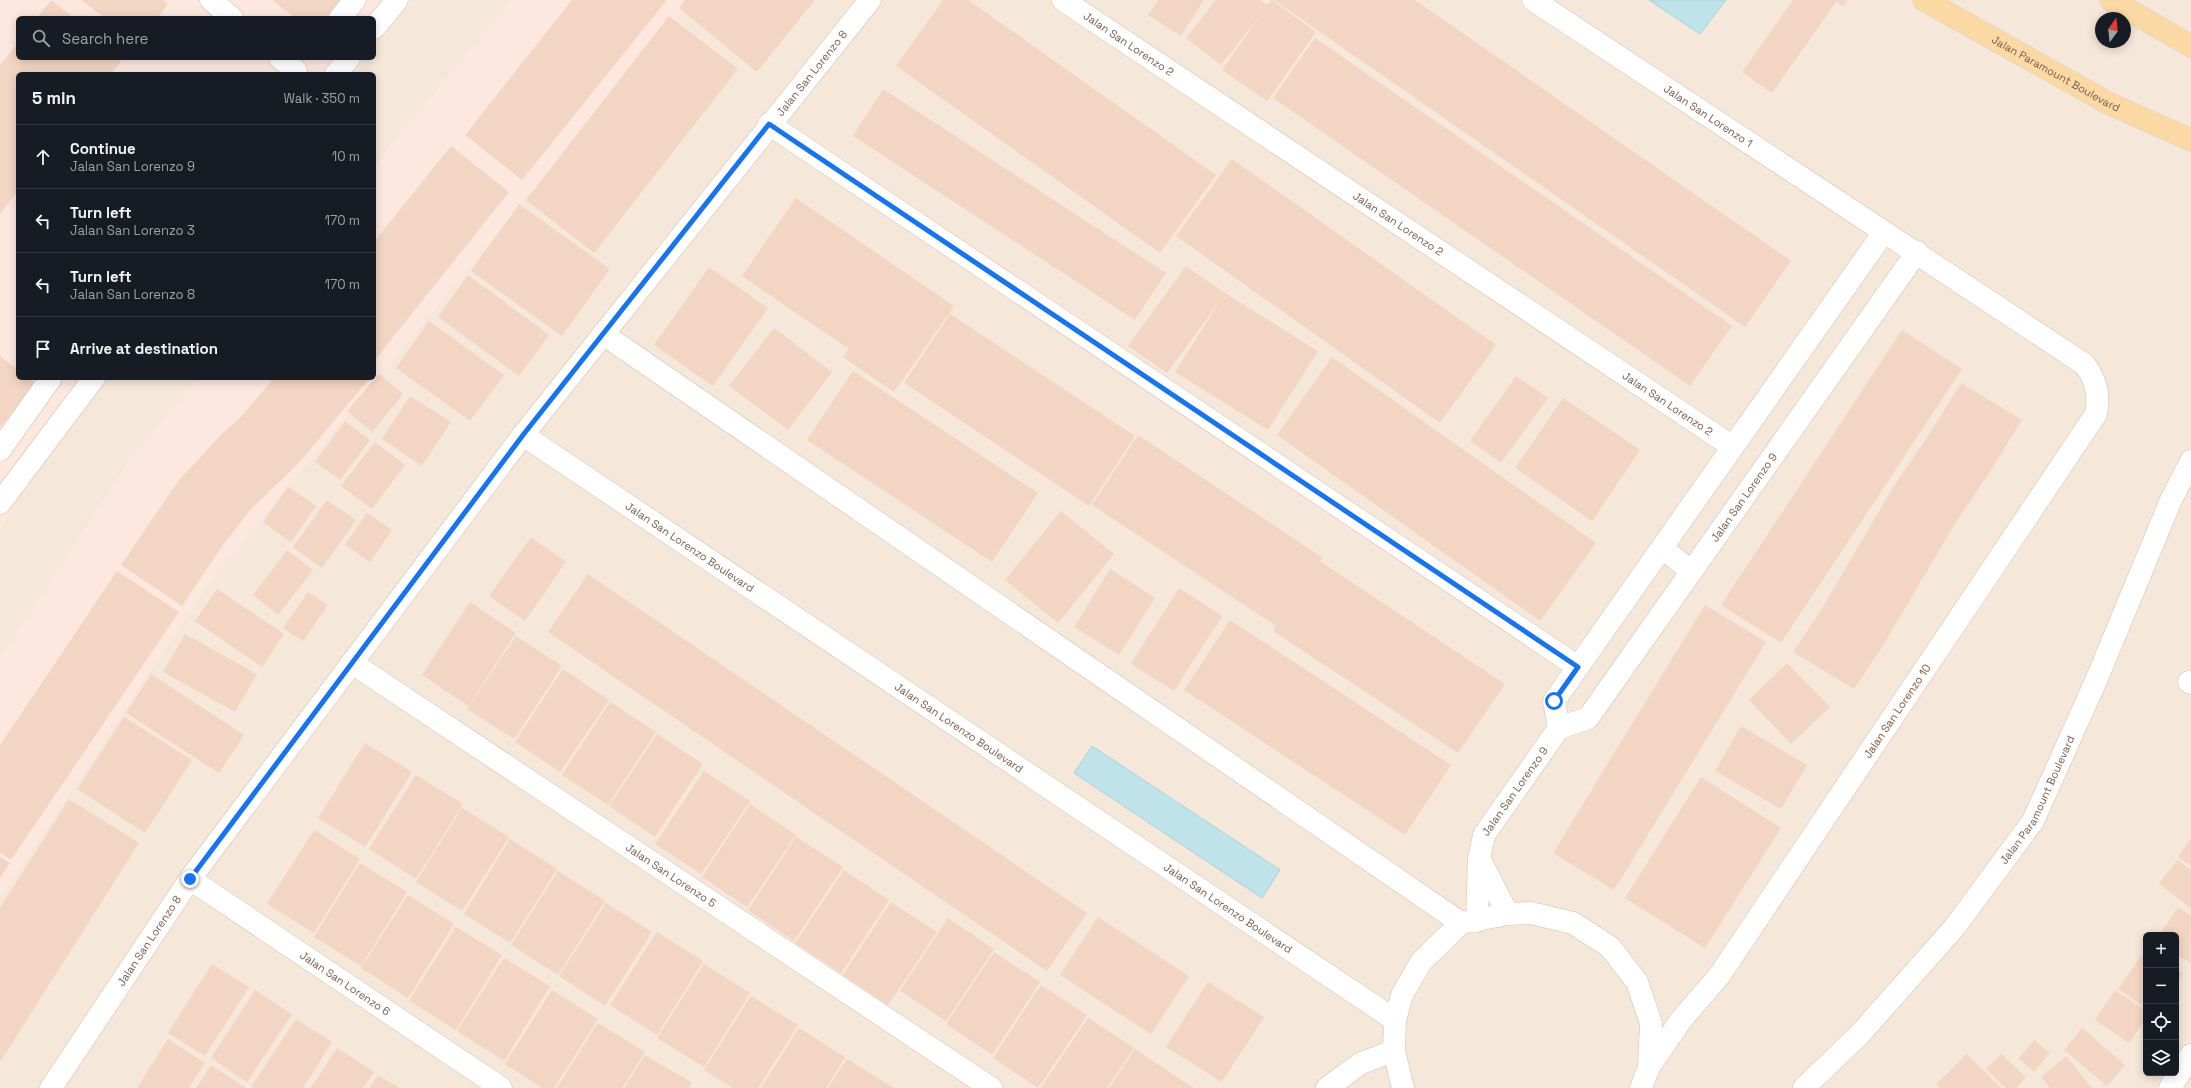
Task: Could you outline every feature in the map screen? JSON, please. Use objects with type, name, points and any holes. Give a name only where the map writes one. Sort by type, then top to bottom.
[{"type":"main road","name":"Jalan Paramount Boulevard","points":[[1924,0],[2110,104],[2191,140]]},
{"type":"main road","points":[[2111,0],[2191,46]]},
{"type":"street","points":[[210,0],[230,16]]},
{"type":"street","points":[[342,16],[355,0]]},
{"type":"street","points":[[376,26],[397,0]]},
{"type":"street","name":"Jalan San Lorenzo 8","points":[[51,1088],[190,879],[523,435],[769,124],[870,0]]},
{"type":"street","name":"Jalan San Lorenzo 2","points":[[1063,0],[1732,447]]},
{"type":"street","name":"Jalan San Lorenzo 1","points":[[1533,0],[1884,232],[1917,252],[2084,364],[2093,375],[2098,393]]},
{"type":"street","points":[[338,72],[347,60]]},
{"type":"street","points":[[769,124],[1578,667]]},
{"type":"street","points":[[1558,728],[1554,701],[1884,232]]},
{"type":"street","name":"Jalan San Lorenzo 9","points":[[1469,922],[1484,835],[1558,728],[1588,718],[1917,252]]},
{"type":"street","points":[[603,334],[1469,922]]},
{"type":"street","points":[[0,450],[50,380]]},
{"type":"street","points":[[0,502],[92,380]]},
{"type":"street","name":"Jalan San Lorenzo 10","points":[[1649,1067],[1681,1020],[1719,976],[2096,414],[2098,393]]},
{"type":"street","name":"Jalan San Lorenzo Boulevard","points":[[523,435],[1395,1020]]},
{"type":"street","name":"Jalan Paramount Boulevard","points":[[1804,1088],[1860,1034],[1954,928],[2033,821],[2095,683],[2171,500],[2191,461]]},
{"type":"street","points":[[1662,548],[1691,571]]},
{"type":"street","name":"Jalan San Lorenzo 5","points":[[352,663],[991,1088]]},
{"type":"street","points":[[1479,859],[1508,914]]},
{"type":"street","name":"Jalan San Lorenzo 6","points":[[190,879],[501,1088]]},
{"type":"street","points":[[1402,1082],[1394,1050],[1395,1020],[1402,995],[1421,962],[1469,922],[1508,914],[1531,913],[1573,923],[1610,947],[1637,982],[1650,1023],[1649,1067],[1641,1088]]},
{"type":"street","points":[[1650,1023],[1681,1020]]},
{"type":"street","points":[[1327,1088],[1360,1063],[1394,1050]]},
{"type":"street","points":[[2171,1088],[2191,1055]]},
{"type":"street","points":[[1360,1063],[1402,1082]]},
{"type":"shaded area","points":[[0,0],[2191,0],[2191,1088],[0,1088]]},
{"type":"shaded area","points":[[0,0],[406,0],[376,38],[376,16],[16,16],[16,60],[357,60],[348,72],[16,72],[16,380],[98,380],[65,421],[0,529]]},
{"type":"shaded area","points":[[511,0],[690,0],[208,584],[0,898],[0,657],[131,459],[196,380],[376,380],[376,164]]},
{"type":"water","points":[[1649,0],[1726,0],[1700,34]]},
{"type":"water","points":[[1092,746],[1280,870],[1262,898],[1074,773]]},
{"type":"building","points":[[51,0],[71,16],[39,16]]},
{"type":"building","points":[[81,0],[163,0],[168,4],[159,16],[102,16]]},
{"type":"building","points":[[272,0],[341,0],[328,16],[292,16]]},
{"type":"building","points":[[572,0],[667,0],[522,180],[465,135]]},
{"type":"building","points":[[685,0],[814,1],[757,72],[679,8]]},
{"type":"building","points":[[943,0],[968,0],[1216,175],[1160,253],[896,66]]},
{"type":"building","points":[[1158,0],[1204,0],[1181,36],[1148,15]]},
{"type":"building","points":[[1216,0],[1260,0],[1267,5],[1272,0],[1316,32],[1267,101],[1222,70],[1263,12],[1221,65],[1186,38]]},
{"type":"building","points":[[1274,0],[1415,0],[1791,261],[1745,327]]},
{"type":"building","points":[[1793,0],[1847,0],[1843,6],[1836,2],[1772,93],[1742,72]]},
{"type":"building","points":[[669,16],[738,69],[594,253],[526,200]]},
{"type":"building","points":[[1315,38],[1732,326],[1690,386],[1273,98]]},
{"type":"building","points":[[16,45],[16,60],[122,60],[112,72],[16,72],[16,194],[0,214],[0,65]]},
{"type":"building","points":[[883,89],[1166,273],[1135,320],[853,136]]},
{"type":"building","points":[[451,146],[509,192],[376,358],[376,240]]},
{"type":"building","points":[[1232,159],[1496,345],[1440,423],[1176,236]]},
{"type":"building","points":[[796,198],[954,306],[894,392],[843,357],[849,349],[742,276]]},
{"type":"building","points":[[519,204],[610,269],[562,336],[471,271]]},
{"type":"building","points":[[1186,266],[1225,293],[1318,351],[1268,430],[1175,372],[1222,298],[1167,373],[1128,346]]},
{"type":"building","points":[[709,267],[768,308],[713,386],[654,345]]},
{"type":"building","points":[[468,275],[549,335],[519,376],[438,317]]},
{"type":"building","points":[[950,314],[1135,436],[1089,506],[904,383]]},
{"type":"building","points":[[429,321],[504,375],[470,421],[396,368]]},
{"type":"building","points":[[774,328],[832,372],[788,430],[729,386]]},
{"type":"building","points":[[1902,330],[1962,369],[1781,643],[1721,605]]},
{"type":"building","points":[[0,356],[16,368],[16,380],[31,380],[35,383],[0,428]]},
{"type":"building","points":[[1332,357],[1596,543],[1540,621],[1277,435]]},
{"type":"building","points":[[853,371],[1038,493],[992,562],[807,440]]},
{"type":"building","points":[[379,374],[403,394],[372,432],[347,411],[374,380],[376,380]]},
{"type":"building","points":[[1516,376],[1548,398],[1501,463],[1470,441]]},
{"type":"building","points":[[272,380],[368,380],[297,465],[252,508],[223,545],[182,606],[121,565],[179,480],[223,433],[240,418]]},
{"type":"building","points":[[1961,383],[2022,420],[1956,522],[1882,647],[1854,689],[1793,652],[1821,610],[1894,486],[1930,433]]},
{"type":"building","points":[[410,396],[451,422],[422,466],[382,439]]},
{"type":"building","points":[[1563,398],[1640,450],[1592,521],[1515,468]]},
{"type":"building","points":[[345,421],[370,440],[340,480],[315,462]]},
{"type":"building","points":[[1138,435],[1323,558],[1320,561],[1505,684],[1458,753],[1273,631],[1276,626],[1092,505]]},
{"type":"building","points":[[375,442],[405,465],[372,509],[341,486]]},
{"type":"building","points":[[288,487],[316,506],[291,542],[263,522]]},
{"type":"building","points":[[327,500],[356,520],[322,568],[293,547]]},
{"type":"building","points":[[1061,511],[1114,554],[1058,623],[1005,580]]},
{"type":"building","points":[[367,513],[392,530],[370,562],[345,545]]},
{"type":"building","points":[[531,537],[566,562],[525,621],[489,596]]},
{"type":"building","points":[[287,550],[313,570],[278,615],[253,595]]},
{"type":"building","points":[[1110,569],[1155,598],[1119,655],[1074,627]]},
{"type":"building","points":[[117,571],[179,612],[11,860],[0,853],[0,745]]},
{"type":"building","points":[[588,574],[1087,913],[1047,971],[548,632]]},
{"type":"building","points":[[1179,588],[1222,616],[1174,691],[1131,664]]},
{"type":"building","points":[[217,589],[284,634],[262,667],[195,621]]},
{"type":"building","points":[[308,592],[328,605],[303,641],[283,628]]},
{"type":"building","points":[[470,602],[516,633],[468,706],[422,675]]},
{"type":"building","points":[[1705,605],[1766,642],[1614,890],[1553,853]]},
{"type":"building","points":[[1230,620],[1451,765],[1405,835],[1184,690]]},
{"type":"building","points":[[185,634],[257,674],[235,712],[163,672]]},
{"type":"building","points":[[516,636],[562,666],[514,739],[467,709]]},
{"type":"building","points":[[1787,663],[1830,707],[1791,744],[1749,700]]},
{"type":"building","points":[[563,669],[609,700],[560,772],[515,742]]},
{"type":"building","points":[[151,674],[244,735],[219,773],[126,713]]},
{"type":"building","points":[[610,702],[656,732],[608,805],[562,775]]},
{"type":"building","points":[[124,717],[192,760],[145,833],[77,789]]},
{"type":"building","points":[[1741,726],[1807,765],[1781,809],[1715,771]]},
{"type":"building","points":[[657,734],[703,764],[655,837],[609,806]]},
{"type":"building","points":[[365,743],[412,772],[365,847],[318,818]]},
{"type":"building","points":[[704,771],[750,801],[701,874],[655,844]]},
{"type":"building","points":[[416,775],[463,804],[416,879],[369,849]]},
{"type":"building","points":[[1701,777],[1781,828],[1705,948],[1625,898]]},
{"type":"building","points":[[69,799],[139,843],[0,1062],[0,908]]},
{"type":"building","points":[[750,804],[796,835],[747,907],[702,877]]},
{"type":"building","points":[[462,808],[509,837],[462,911],[416,882]]},
{"type":"building","points":[[314,830],[360,859],[314,933],[267,904]]},
{"type":"building","points":[[796,837],[843,867],[794,941],[748,910]]},
{"type":"building","points":[[2191,838],[2191,866],[2178,857]]},
{"type":"building","points":[[510,839],[557,869],[510,943],[464,914]]},
{"type":"building","points":[[0,857],[10,863],[0,878]]},
{"type":"building","points":[[2178,860],[2191,870],[2191,909],[2159,883]]},
{"type":"building","points":[[360,863],[407,892],[361,966],[314,937]]},
{"type":"building","points":[[844,870],[889,900],[841,973],[795,943]]},
{"type":"building","points":[[558,871],[605,901],[558,975],[511,945]]},
{"type":"building","points":[[408,895],[454,924],[408,998],[361,968]]},
{"type":"building","points":[[891,902],[937,932],[888,1005],[843,975]]},
{"type":"building","points":[[606,903],[652,932],[605,1006],[559,976]]},
{"type":"building","points":[[2178,907],[2191,916],[2190,963],[2179,956],[2179,932],[2161,932]]},
{"type":"building","points":[[1098,917],[1189,976],[1151,1034],[1060,975]]},
{"type":"building","points":[[948,918],[994,949],[946,1021],[900,991]]},
{"type":"building","points":[[456,927],[502,955],[456,1030],[409,1001]]},
{"type":"building","points":[[657,932],[703,961],[657,1035],[610,1005]]},
{"type":"building","points":[[994,952],[1040,982],[992,1055],[946,1024]]},
{"type":"building","points":[[2143,953],[2143,1006],[2118,989]]},
{"type":"building","points":[[504,958],[550,986],[504,1061],[457,1031]]},
{"type":"building","points":[[212,964],[249,987],[205,1056],[168,1033]]},
{"type":"building","points":[[704,964],[750,993],[704,1067],[657,1038]]},
{"type":"building","points":[[2179,971],[2183,974],[2179,980]]},
{"type":"building","points":[[1208,982],[1264,1017],[1222,1082],[1166,1047]]},
{"type":"building","points":[[1041,985],[1087,1015],[1038,1088],[993,1058]]},
{"type":"building","points":[[255,990],[292,1014],[247,1082],[211,1058]]},
{"type":"building","points":[[552,990],[598,1019],[554,1088],[542,1088],[505,1064]]},
{"type":"building","points":[[2115,990],[2143,1009],[2143,1022],[2129,1043],[2095,1020]]},
{"type":"building","points":[[751,996],[798,1025],[758,1088],[733,1088],[704,1070]]},
{"type":"building","points":[[1088,1018],[1134,1048],[1107,1088],[1041,1088]]},
{"type":"building","points":[[296,1019],[332,1042],[303,1088],[251,1087]]},
{"type":"building","points":[[598,1023],[645,1052],[622,1088],[557,1088]]},
{"type":"building","points":[[799,1028],[845,1057],[826,1088],[761,1088]]},
{"type":"building","points":[[2082,1028],[2125,1065],[2107,1086],[2064,1050]]},
{"type":"building","points":[[168,1039],[205,1063],[189,1088],[137,1088]]},
{"type":"building","points":[[2034,1040],[2050,1053],[2034,1072],[2019,1058]]},
{"type":"building","points":[[337,1048],[374,1072],[363,1088],[311,1088]]},
{"type":"building","points":[[1135,1049],[1181,1080],[1194,1088],[1109,1088]]},
{"type":"building","points":[[1967,1054],[2000,1087],[1999,1088],[1940,1088],[1936,1084]]},
{"type":"building","points":[[2001,1054],[2026,1077],[2016,1088],[2006,1088],[1986,1069]]},
{"type":"building","points":[[645,1055],[692,1083],[689,1088],[624,1088]]},
{"type":"building","points":[[2066,1056],[2092,1088],[2050,1088],[2041,1077]]},
{"type":"building","points":[[847,1059],[894,1088],[828,1088]]},
{"type":"building","points":[[211,1065],[246,1088],[196,1088]]},
{"type":"building","points":[[378,1075],[399,1088],[369,1088]]},
{"type":"route","points":[[190,879],[523,435],[769,124],[1578,667],[1554,701]]}]
